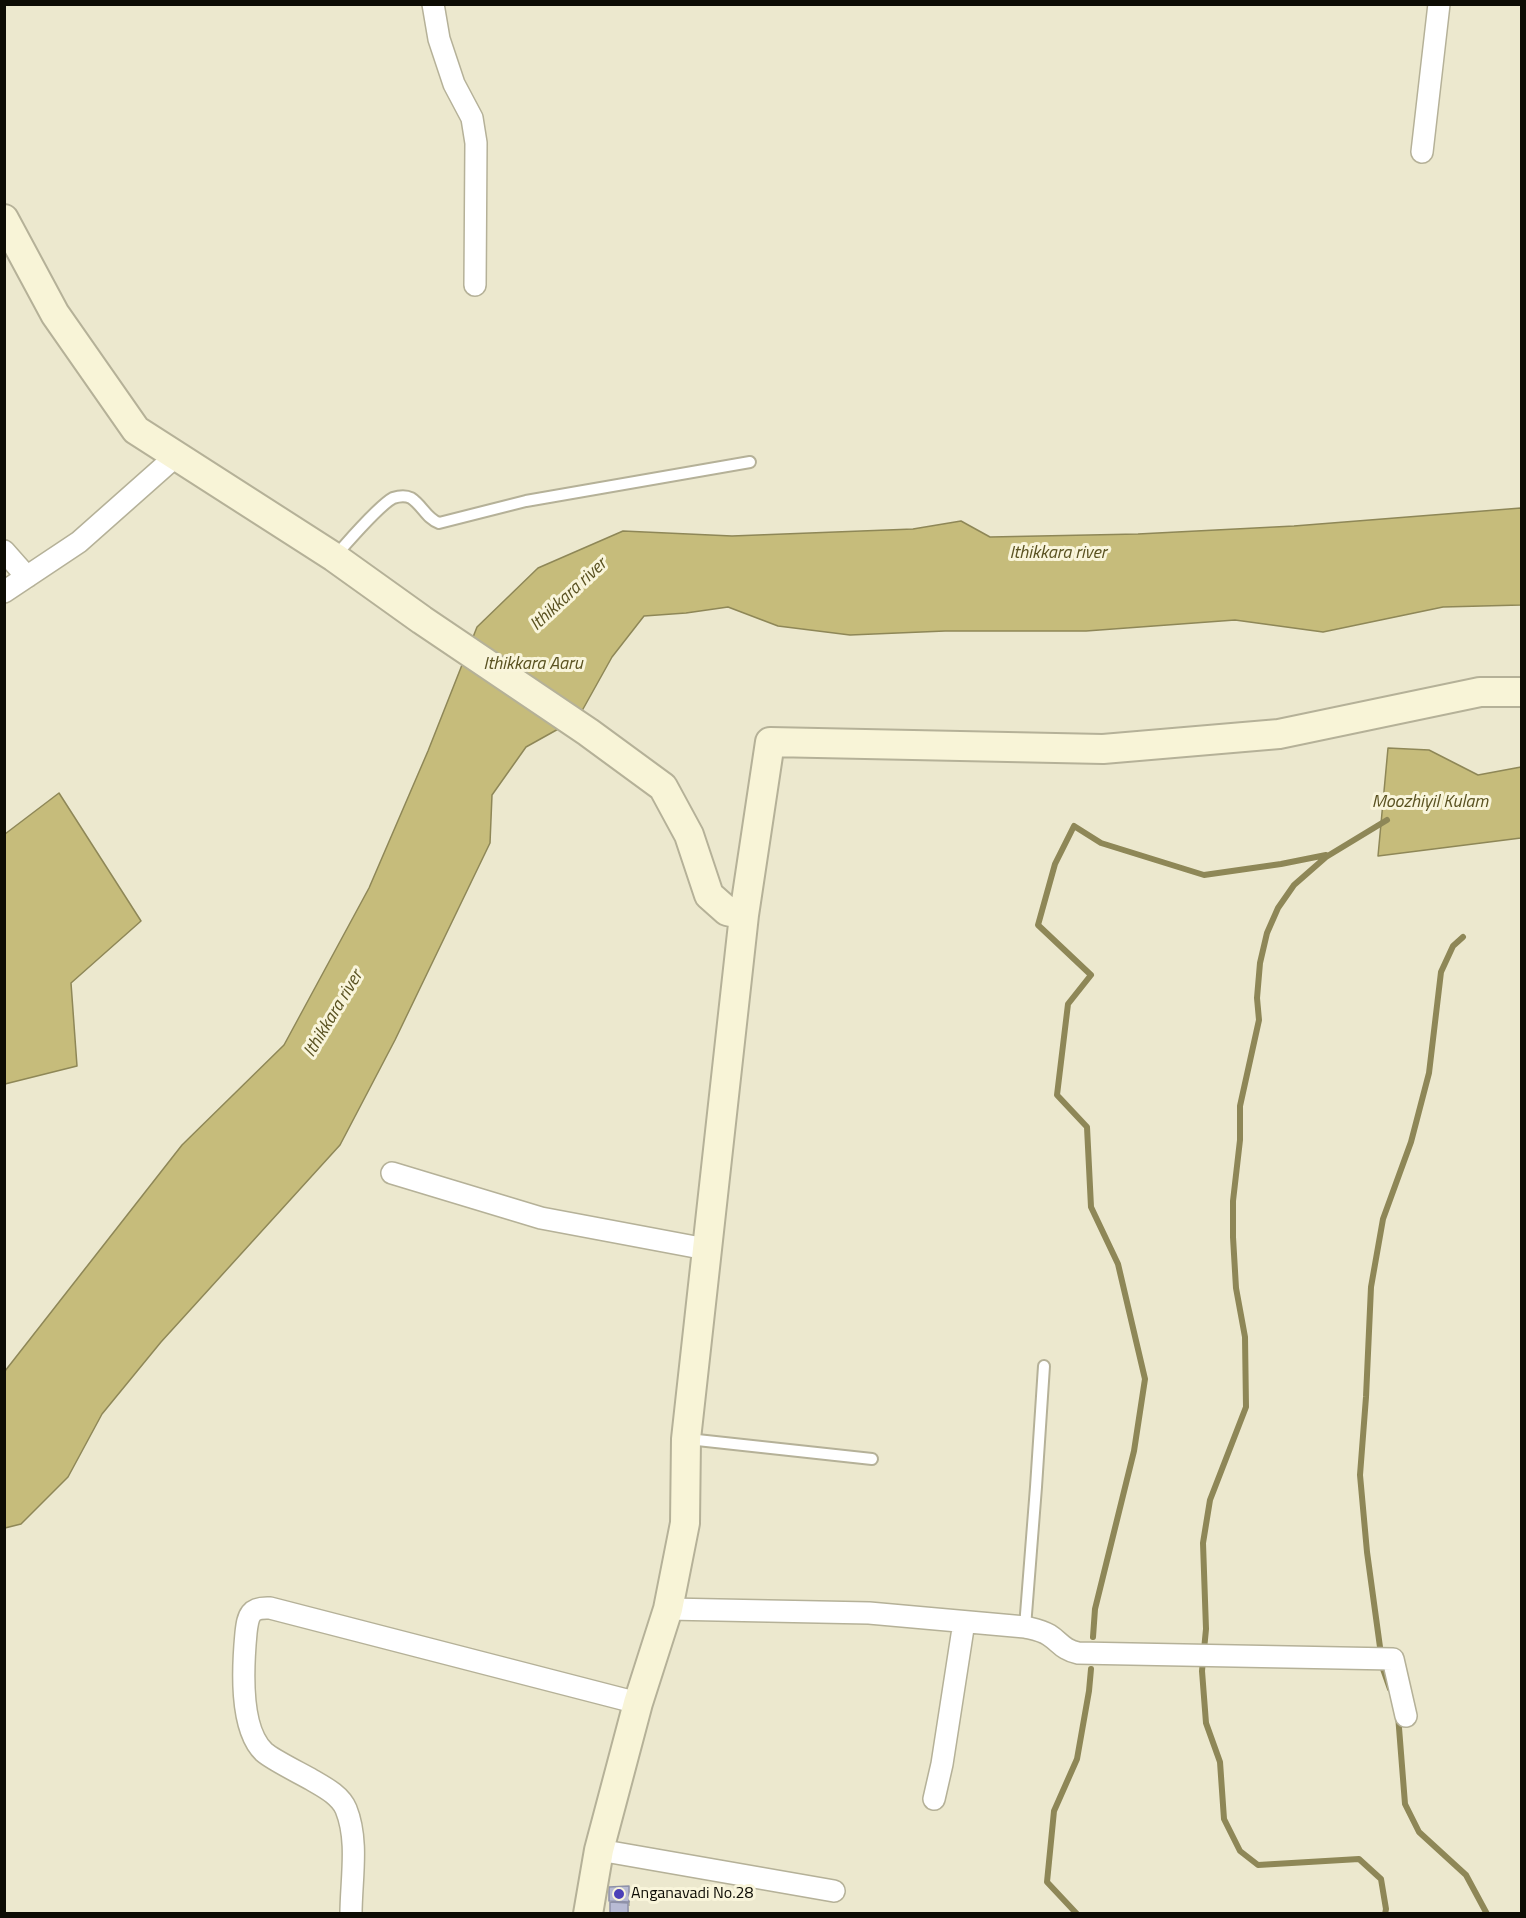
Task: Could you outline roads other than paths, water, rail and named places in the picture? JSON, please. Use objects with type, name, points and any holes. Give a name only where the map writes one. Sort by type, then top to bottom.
[{"type":"street","points":[[433,4],[439,39],[454,84],[472,118],[476,143],[476,285]]},
{"type":"street","points":[[1422,152],[1439,4]]},
{"type":"street","points":[[4,219],[55,314],[136,430],[334,557],[422,620],[588,732],[663,787],[689,835],[708,895],[727,911],[744,915]]},
{"type":"street","points":[[4,592],[79,542],[176,456]]},
{"type":"street","points":[[4,551],[27,577]]},
{"type":"street","points":[[588,1914],[599,1850],[638,1703],[668,1609],[685,1522],[686,1439],[706,1249],[744,915],[770,742],[1103,749],[1279,734],[1480,692],[1521,692]]},
{"type":"street","points":[[392,1173],[541,1218],[706,1249]]},
{"type":"street","points":[[351,1914],[353,1832],[345,1806],[331,1791],[264,1752],[252,1734],[244,1707],[246,1639],[248,1618],[253,1611],[260,1607],[270,1608],[638,1703]]},
{"type":"street","points":[[668,1609],[869,1613],[1025,1627],[1041,1630],[1068,1651],[1078,1653],[1393,1659],[1406,1716]]},
{"type":"street","points":[[934,1799],[942,1764],[964,1622]]},
{"type":"street","points":[[599,1850],[834,1891]]},
{"type":"lane","points":[[334,557],[384,504],[399,496],[407,496],[413,500],[431,519],[439,523],[526,501],[750,462]]},
{"type":"lane","points":[[1025,1627],[1044,1366]]},
{"type":"lane","points":[[686,1439],[872,1459]]},
{"type":"water","name":"Ithikkara Aaru","points":[[1521,508],[1521,605],[1443,607],[1323,632],[1235,620],[1086,631],[945,631],[850,635],[778,626],[728,607],[644,616],[612,657],[578,718],[526,747],[492,795],[490,843],[395,1040],[340,1145],[161,1342],[102,1414],[68,1477],[21,1524],[5,1528],[5,1371],[182,1145],[284,1045],[369,888],[428,751],[477,627],[538,568],[623,531],[732,536],[913,529],[961,521],[990,537],[1138,534],[1294,526]]},
{"type":"water","name":"Moozhiyil Kulam","points":[[1388,748],[1429,750],[1478,775],[1521,767],[1521,838],[1378,856]]},
{"type":"water","points":[[59,793],[141,921],[71,983],[77,1066],[5,1084],[5,834]]},
{"type":"waterway","points":[[1385,1914],[1381,1879],[1359,1859],[1258,1865],[1240,1851],[1224,1819],[1220,1762],[1206,1723],[1202,1671],[1206,1629],[1203,1543],[1210,1500],[1246,1407],[1245,1337],[1236,1288],[1233,1201],[1240,1140],[1240,1106],[1259,1020],[1257,998],[1260,963],[1267,933],[1278,908],[1294,885],[1326,857],[1387,820]]},
{"type":"waterway","points":[[1093,1637],[1095,1609],[1134,1451],[1145,1379],[1118,1264],[1091,1207],[1087,1127],[1057,1095],[1068,1004],[1091,975],[1038,925],[1055,864],[1074,826],[1101,843],[1204,875],[1326,855]]},
{"type":"waterway","points":[[1390,1689],[1383,1669],[1367,1552],[1360,1475],[1371,1287],[1383,1219],[1411,1142],[1429,1073],[1441,972],[1453,946],[1463,937]]},
{"type":"waterway","points":[[1077,1914],[1047,1882],[1054,1811],[1077,1759],[1091,1669]]},
{"type":"waterway","points":[[1398,1715],[1405,1804],[1419,1832],[1466,1875],[1487,1914]]},
{"type":"place","name":"Anganavadi No.28","points":[[619,1894]]},
{"type":"water label","name":"Ithikkara river","points":[[1058,554]]},
{"type":"water label","name":"Ithikkara river","points":[[569,595]]},
{"type":"water label","name":"Ithikkara river","points":[[334,1014]]}]
